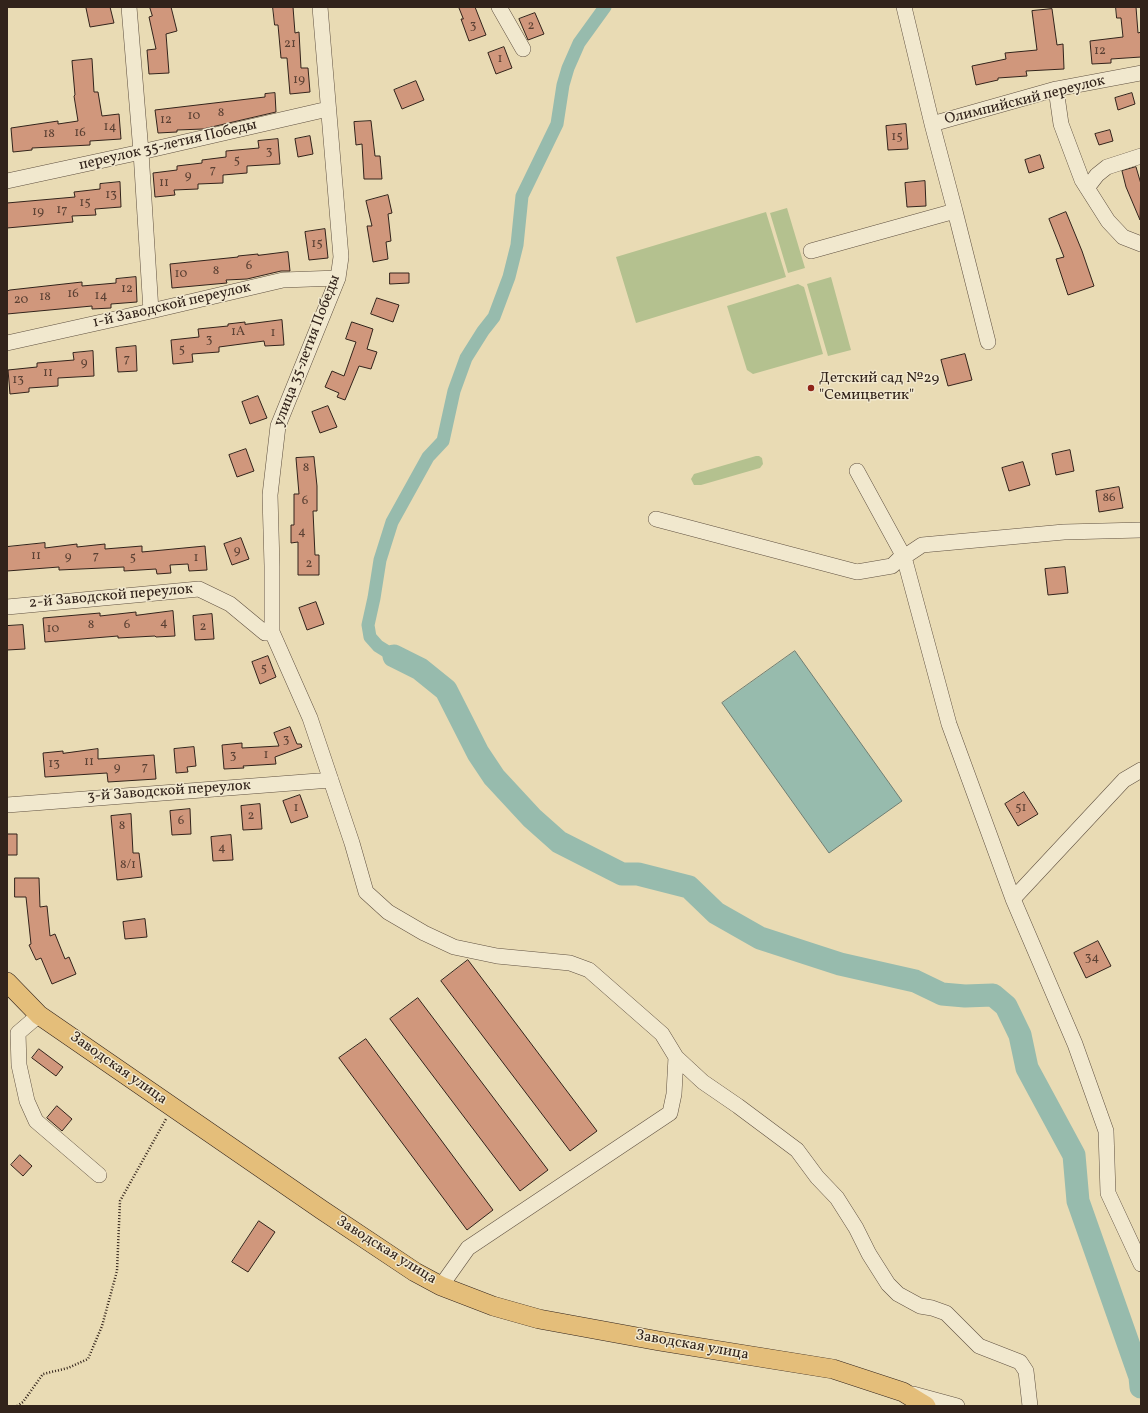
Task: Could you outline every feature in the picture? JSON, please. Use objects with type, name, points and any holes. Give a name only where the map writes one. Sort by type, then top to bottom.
[{"type":"main road","name":"Заводская улица","points":[[7,982],[39,1015],[415,1272],[441,1286],[492,1306],[539,1319],[659,1341],[833,1369],[903,1392],[926,1406]]},
{"type":"street","points":[[129,7],[141,152],[150,311]]},
{"type":"street","name":"улица 35-летия Победы","points":[[320,7],[341,257],[338,278],[278,426],[270,494],[272,632],[310,718],[352,843],[366,892],[388,912],[424,933],[454,947],[497,956],[570,962],[589,970],[662,1034],[676,1057],[703,1082],[797,1150],[817,1178],[837,1198],[888,1284],[898,1294],[920,1306],[932,1308],[946,1314],[979,1346],[1020,1362],[1026,1371],[1030,1406]]},
{"type":"street","points":[[498,7],[523,49]]},
{"type":"street","points":[[904,7],[932,124],[988,342]]},
{"type":"street","name":"Олимпийский переулок","points":[[932,124],[1056,89],[1141,73]]},
{"type":"street","points":[[1056,89],[1061,124],[1082,180],[1108,221],[1123,237],[1141,244]]},
{"type":"street","name":"переулок 35-летия Победы","points":[[7,181],[328,109]]},
{"type":"street","points":[[1087,188],[1097,175],[1107,167],[1141,156]]},
{"type":"street","points":[[810,251],[955,211]]},
{"type":"street","name":"1-й Заводской переулок","points":[[7,343],[284,280],[338,278]]},
{"type":"street","points":[[857,471],[904,557],[949,724],[1013,899],[1075,1044],[1106,1131],[1108,1193],[1141,1264]]},
{"type":"street","points":[[656,519],[857,572],[892,566],[900,558],[922,545],[1064,532],[1141,530]]},
{"type":"street","name":"2-й Заводской переулок","points":[[7,607],[198,589],[230,604],[265,634],[272,632]]},
{"type":"street","points":[[1013,899],[1124,780],[1141,770]]},
{"type":"street","name":"3-й Заводской переулок","points":[[7,805],[330,780]]},
{"type":"street","points":[[39,1015],[18,1033],[13,1065],[36,1121],[99,1175]]},
{"type":"street","points":[[441,1286],[468,1248],[670,1114],[674,1094],[676,1057]]},
{"type":"street","points":[[903,1392],[957,1406]]},
{"type":"path","points":[[17,1406],[23,1402],[43,1374],[68,1368],[88,1359],[102,1326],[117,1271],[120,1201],[172,1107]]},
{"type":"green space","points":[[787,208],[805,268],[788,273],[770,213]]},
{"type":"green space","points":[[766,212],[786,277],[636,323],[616,257]]},
{"type":"green space","points":[[831,277],[851,350],[828,356],[807,284]]},
{"type":"green space","points":[[798,284],[804,287],[823,354],[753,374],[747,370],[727,306]]},
{"type":"green space","points":[[756,456],[762,458],[763,464],[760,468],[701,485],[694,485],[691,479],[694,474]]},
{"type":"shaded area","points":[[795,651],[902,801],[829,853],[722,703]]},
{"type":"building","points":[[110,7],[114,23],[90,27],[86,8]]},
{"type":"building","points":[[150,7],[171,7],[177,31],[166,34],[169,73],[149,74],[147,50],[156,49],[149,17],[152,16]]},
{"type":"building","points":[[273,7],[293,7],[295,33],[299,32],[301,68],[308,68],[310,92],[290,94],[287,58],[281,58],[278,25],[275,25]]},
{"type":"building","points":[[459,7],[475,7],[486,35],[469,41],[461,19],[463,19]]},
{"type":"building","points":[[1116,7],[1136,7],[1138,33],[1141,32],[1141,57],[1111,59],[1111,63],[1092,64],[1090,41],[1123,37],[1121,18],[1117,18]]},
{"type":"building","points":[[1052,9],[1057,45],[1063,44],[1064,69],[1026,71],[1027,76],[998,78],[998,80],[976,85],[972,66],[1006,59],[1005,53],[1037,50],[1032,11]]},
{"type":"building","points":[[535,13],[544,34],[528,40],[519,19]]},
{"type":"building","points":[[504,47],[512,68],[496,74],[488,53]]},
{"type":"building","points":[[92,59],[94,92],[98,92],[102,116],[119,114],[121,139],[90,141],[90,145],[32,148],[32,150],[13,152],[11,128],[58,121],[58,124],[78,121],[74,96],[72,61]]},
{"type":"building","points":[[416,81],[424,100],[402,109],[394,90]]},
{"type":"building","points":[[275,93],[276,112],[203,129],[177,130],[177,132],[158,133],[155,110],[265,97],[265,94]]},
{"type":"building","points":[[1132,93],[1135,104],[1118,110],[1115,98]]},
{"type":"building","points":[[371,121],[375,156],[380,156],[382,179],[364,179],[362,144],[356,145],[354,122]]},
{"type":"building","points":[[906,124],[908,149],[888,150],[886,126]]},
{"type":"building","points":[[1110,130],[1113,141],[1099,145],[1095,134]]},
{"type":"building","points":[[310,136],[313,154],[298,157],[295,139]]},
{"type":"building","points":[[278,139],[280,164],[247,166],[247,173],[223,175],[223,183],[198,184],[198,189],[174,190],[175,195],[155,197],[153,173],[177,170],[177,166],[202,163],[202,160],[226,157],[226,151],[259,148],[258,141]]},
{"type":"building","points":[[1040,155],[1044,168],[1029,173],[1025,160]]},
{"type":"building","points":[[1136,167],[1141,184],[1140,220],[1126,187],[1122,171]]},
{"type":"building","points":[[925,181],[926,206],[907,207],[905,183]]},
{"type":"building","points":[[120,182],[121,207],[95,209],[96,215],[72,216],[73,222],[7,228],[7,203],[75,197],[74,192],[100,189],[100,184]]},
{"type":"building","points":[[388,195],[392,213],[388,214],[391,241],[386,242],[388,259],[373,262],[367,226],[372,226],[366,201]]},
{"type":"building","points":[[1066,212],[1094,286],[1068,295],[1056,259],[1064,257],[1049,219]]},
{"type":"building","points":[[325,229],[328,258],[309,260],[305,232]]},
{"type":"building","points":[[288,252],[290,271],[281,271],[247,279],[226,280],[227,283],[172,288],[170,264]]},
{"type":"building","points":[[390,273],[409,273],[409,283],[390,284]]},
{"type":"building","points":[[136,277],[137,302],[111,304],[111,308],[92,309],[92,306],[7,314],[7,291],[10,290],[82,282],[82,286],[116,283],[116,279]]},
{"type":"building","points":[[377,298],[399,305],[393,322],[371,314]]},
{"type":"building","points":[[282,320],[284,345],[265,346],[264,341],[219,347],[219,352],[192,354],[193,362],[173,364],[171,340],[199,337],[198,329],[228,326],[228,324],[245,322],[245,324]]},
{"type":"building","points":[[352,322],[373,329],[367,349],[377,352],[371,369],[359,366],[345,400],[337,397],[339,393],[325,387],[332,371],[344,376],[356,342],[346,339]]},
{"type":"building","points":[[136,346],[137,371],[118,372],[116,348]]},
{"type":"building","points":[[93,351],[94,376],[58,378],[58,386],[29,388],[29,392],[10,394],[8,370],[37,367],[37,363],[74,360],[73,353]]},
{"type":"building","points":[[965,354],[972,380],[948,386],[941,360]]},
{"type":"building","points":[[258,396],[267,418],[250,424],[242,402]]},
{"type":"building","points":[[328,406],[337,427],[320,433],[312,412]]},
{"type":"building","points":[[246,449],[254,471],[237,477],[229,455]]},
{"type":"building","points":[[1070,450],[1074,471],[1056,475],[1052,454]]},
{"type":"building","points":[[314,457],[317,486],[317,511],[313,511],[315,555],[319,555],[319,575],[298,575],[298,542],[291,543],[291,525],[294,525],[294,494],[299,494],[296,458]]},
{"type":"building","points":[[1023,462],[1030,485],[1009,491],[1002,468]]},
{"type":"building","points":[[1119,487],[1123,508],[1099,512],[1096,491]]},
{"type":"building","points":[[241,538],[249,559],[232,565],[224,544]]},
{"type":"building","points":[[45,543],[45,548],[77,544],[77,547],[105,544],[105,549],[142,546],[142,552],[205,546],[207,570],[189,571],[188,564],[170,565],[171,573],[157,574],[156,569],[124,571],[124,567],[59,570],[59,567],[7,571],[7,547]]},
{"type":"building","points":[[1065,567],[1068,593],[1048,595],[1045,569]]},
{"type":"building","points":[[316,602],[324,624],[307,630],[299,608]]},
{"type":"building","points":[[173,611],[175,636],[118,638],[118,636],[45,642],[43,618],[100,613],[100,616],[136,612],[136,615]]},
{"type":"building","points":[[212,614],[214,639],[195,640],[193,616]]},
{"type":"building","points":[[23,625],[25,649],[7,650],[7,626]]},
{"type":"building","points":[[268,656],[276,677],[260,684],[252,662]]},
{"type":"building","points":[[290,727],[297,744],[301,744],[302,747],[275,757],[276,764],[224,769],[222,745],[242,743],[242,748],[279,746],[274,733]]},
{"type":"building","points":[[194,747],[196,766],[187,767],[188,772],[176,773],[174,749]]},
{"type":"building","points":[[98,749],[98,759],[154,755],[156,779],[108,782],[107,773],[45,777],[43,753],[63,751],[63,753]]},
{"type":"building","points":[[1024,792],[1038,814],[1018,826],[1005,804]]},
{"type":"building","points":[[300,795],[308,817],[291,823],[283,801]]},
{"type":"building","points":[[260,804],[262,829],[243,830],[241,806]]},
{"type":"building","points":[[190,809],[191,834],[172,835],[170,811]]},
{"type":"building","points":[[131,814],[133,853],[139,853],[142,877],[117,880],[111,816]]},
{"type":"building","points":[[7,834],[17,834],[17,855],[7,855]]},
{"type":"building","points":[[231,835],[233,860],[213,861],[211,837]]},
{"type":"building","points":[[15,878],[39,878],[40,907],[47,906],[50,936],[55,934],[65,959],[69,957],[76,974],[52,984],[41,958],[36,960],[29,945],[31,944],[26,897],[15,897]]},
{"type":"building","points":[[145,919],[147,937],[125,939],[123,922]]},
{"type":"building","points":[[1098,941],[1111,966],[1086,978],[1074,953]]},
{"type":"building","points":[[468,960],[597,1131],[570,1151],[441,981]]},
{"type":"building","points":[[418,998],[548,1170],[520,1191],[390,1019]]},
{"type":"building","points":[[366,1039],[493,1210],[467,1230],[339,1058]]},
{"type":"building","points":[[39,1049],[63,1067],[56,1076],[32,1058]]},
{"type":"building","points":[[57,1106],[72,1119],[62,1131],[47,1118]]},
{"type":"building","points":[[20,1155],[32,1166],[23,1176],[11,1165]]},
{"type":"building","points":[[259,1221],[275,1232],[248,1272],[232,1262]]},
{"type":"waterway","points":[[394,656],[378,646],[370,637],[368,625],[380,560],[392,522],[428,457],[443,441],[454,391],[466,358],[494,317],[509,277],[517,245],[522,196],[557,124],[563,85],[568,68],[579,43],[605,7]]},
{"type":"waterway","points":[[394,656],[420,669],[446,690],[478,753],[494,777],[532,818],[559,842],[622,874],[638,874],[689,887],[716,913],[760,938],[840,964],[915,981],[942,994],[965,996],[993,995],[1006,1006],[1020,1035],[1027,1068],[1074,1155],[1078,1201],[1140,1377],[1141,1387]]},
{"type":"place","name":"Детский сад №29 \"Семицветик\"","points":[[811,388]]}]
